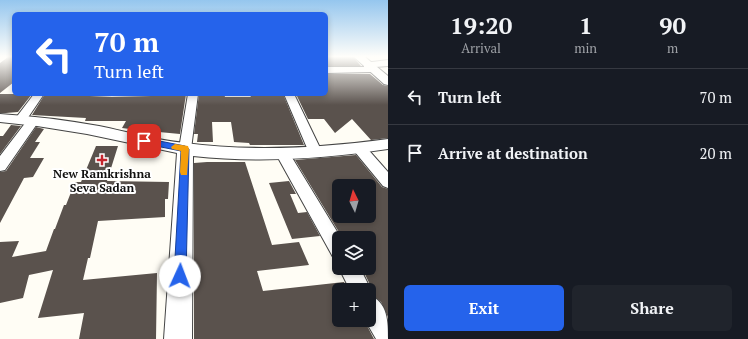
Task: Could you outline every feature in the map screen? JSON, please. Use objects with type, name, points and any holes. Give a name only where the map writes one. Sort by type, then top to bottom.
[{"type":"street","points":[[377,73],[388,82]]},
{"type":"street","points":[[0,166],[39,96]]},
{"type":"street","points":[[178,339],[185,149],[193,96]]},
{"type":"street","points":[[290,96],[315,152]]},
{"type":"street","points":[[0,118],[27,120],[100,131],[185,149],[233,153],[283,154],[360,149],[388,144]]},
{"type":"street","points":[[360,149],[388,182]]},
{"type":"street","points":[[283,154],[332,239]]},
{"type":"street","points":[[376,318],[388,339]]},
{"type":"building","points":[[0,73],[12,73],[12,84],[0,93]]},
{"type":"building","points":[[328,74],[370,74],[383,85],[388,86],[388,138],[371,140],[352,119],[335,133],[324,119],[308,119],[297,96],[328,96]]},
{"type":"building","points":[[0,94],[12,94],[12,96],[30,96],[18,112],[0,113]]},
{"type":"building","points":[[44,96],[186,96],[180,134],[159,132],[160,128],[138,128],[137,130],[122,128],[126,121],[85,121],[86,118],[32,115]]},
{"type":"building","points":[[199,96],[284,96],[304,145],[250,145],[249,143],[234,142],[231,122],[212,122],[213,142],[197,142],[198,134],[194,134]]},
{"type":"building","points":[[11,125],[21,126],[0,154],[0,136],[3,136]]},
{"type":"building","points":[[36,127],[44,129],[35,142],[40,142],[30,158],[44,158],[33,177],[24,178],[0,223],[0,172],[6,171]]},
{"type":"building","points":[[96,146],[118,146],[107,181],[169,182],[168,199],[165,199],[165,217],[98,221],[90,258],[88,258],[83,280],[157,273],[156,339],[79,339],[84,313],[38,318],[53,270],[29,275],[23,298],[0,303],[0,242],[19,241],[12,257],[46,251],[64,205],[66,205],[75,182],[81,182]]},
{"type":"building","points":[[356,155],[376,179],[332,179],[332,221],[295,160]]},
{"type":"building","points":[[245,162],[272,245],[299,242],[309,265],[257,271],[263,291],[332,283],[332,327],[368,327],[374,339],[194,339],[194,163]]},
{"type":"building","points":[[376,180],[382,187],[388,189],[388,317],[381,302],[376,298],[376,283],[369,283],[365,275],[376,275],[376,231],[338,231],[333,223],[376,223]]},
{"type":"building","points":[[289,181],[296,194],[290,194],[298,213],[307,212],[320,236],[292,239],[269,183]]},
{"type":"slow traffic","points":[[175,147],[185,149],[184,172]]},
{"type":"place","name":"New Ramkrishna Seva Sadan","points":[[102,160]]},
{"type":"route","points":[[144,141],[185,149],[180,276]]}]
